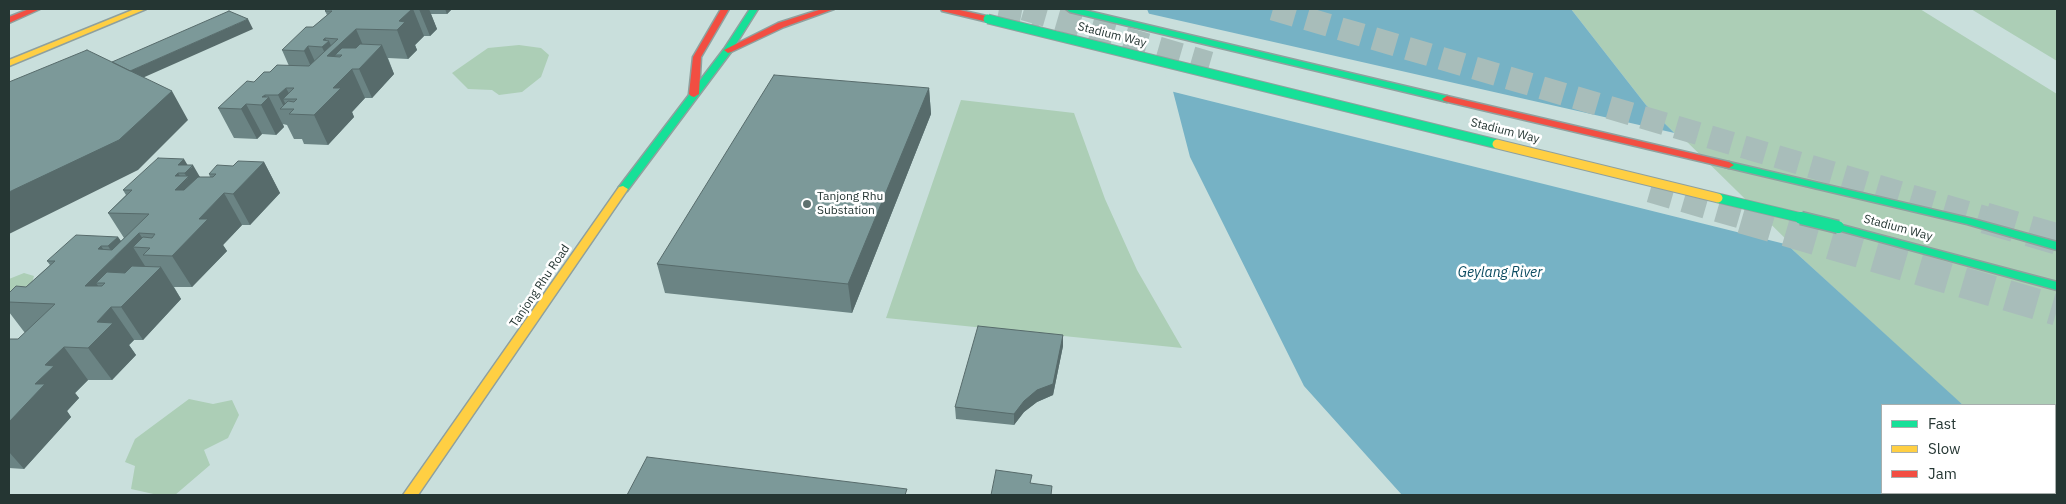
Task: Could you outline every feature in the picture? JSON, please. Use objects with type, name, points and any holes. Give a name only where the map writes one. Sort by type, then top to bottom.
[{"type":"main road","points":[[9,20],[36,9]]},
{"type":"main road","points":[[9,63],[142,9]]},
{"type":"main road","points":[[694,94],[698,57],[725,9]]},
{"type":"main road","name":"Tanjong Rhu Road","points":[[410,495],[620,193],[728,50],[754,9]]},
{"type":"main road","points":[[728,50],[781,25],[830,9]]},
{"type":"main road","name":"Stadium Way","points":[[945,9],[1838,227],[2057,286]]},
{"type":"main road","name":"Stadium Way","points":[[1070,9],[1970,221],[2057,246]]},
{"type":"green space","points":[[1571,9],[1920,9],[2057,94],[2057,480],[2056,404],[1962,404],[1794,251],[1646,105]]},
{"type":"green space","points":[[1971,9],[2057,9],[2057,61]]},
{"type":"green space","points":[[519,45],[541,48],[549,55],[541,77],[522,92],[499,95],[492,90],[468,89],[452,73],[488,48]]},
{"type":"green space","points":[[961,100],[1074,113],[1105,199],[1137,270],[1182,348],[886,318]]},
{"type":"green space","points":[[24,273],[34,276],[32,283],[9,308],[9,279]]},
{"type":"green space","points":[[189,399],[213,404],[232,400],[239,415],[228,438],[204,450],[210,465],[175,495],[158,495],[131,489],[135,466],[125,462],[135,439]]},
{"type":"water","name":"Geylang River","points":[[1147,9],[1571,9],[1646,105],[1794,251],[1962,404],[1881,404],[1881,494],[2056,494],[2056,479],[2057,495],[1402,495],[1304,386],[1190,157],[1161,45]]},
{"type":"pier","points":[[1146,13],[1679,134],[1793,246],[1170,91],[1159,46]]},
{"type":"building","points":[[327,9],[412,9],[399,21],[405,22],[397,30],[356,29],[327,56],[340,57],[342,55],[335,55],[342,48],[356,48],[360,44],[382,45],[359,69],[352,69],[333,88],[341,88],[314,115],[289,114],[294,109],[280,109],[288,101],[294,102],[297,99],[283,99],[294,88],[286,88],[278,95],[265,95],[262,97],[269,97],[261,105],[246,104],[241,109],[218,108],[247,81],[254,82],[264,72],[270,72],[277,65],[309,66],[338,39],[325,38],[323,40],[329,41],[322,47],[308,46],[304,51],[282,50],[306,27],[313,27],[332,11],[325,11]]},
{"type":"building","points":[[229,11],[248,19],[130,71],[112,62]]},
{"type":"building","points":[[87,50],[172,91],[119,140],[9,192],[9,82]]},
{"type":"building","name":"Tanjong Rhu Substation","points":[[774,75],[929,88],[848,284],[657,264]]},
{"type":"building","points":[[158,158],[184,159],[178,165],[193,165],[185,173],[178,173],[175,176],[189,176],[175,190],[184,190],[198,177],[213,177],[216,174],[209,174],[217,165],[233,166],[238,161],[264,162],[233,194],[224,193],[199,219],[208,219],[172,256],[143,255],[150,248],[133,247],[143,237],[152,238],[155,234],[139,233],[85,286],[102,286],[105,283],[96,283],[107,272],[125,273],[132,266],[161,267],[121,307],[111,307],[97,322],[113,323],[88,348],[64,347],[45,365],[54,366],[35,384],[45,384],[9,422],[9,339],[18,339],[55,304],[9,302],[9,293],[16,286],[26,287],[55,261],[47,261],[76,235],[118,237],[108,246],[101,246],[98,249],[112,250],[149,214],[108,213],[132,190],[123,190]]},
{"type":"building","points":[[978,326],[1063,335],[1053,384],[1037,390],[1024,401],[1014,414],[955,407]]},
{"type":"building","points":[[647,457],[907,489],[905,495],[627,495]]},
{"type":"building","points":[[996,470],[1032,475],[1030,483],[1052,486],[1051,495],[991,495]]},
{"type":"tunnel","points":[[999,9],[1041,17]]},
{"type":"tunnel","points":[[1024,9],[1210,63]]},
{"type":"tunnel","points":[[1273,9],[1990,219]]},
{"type":"tunnel","points":[[1650,191],[1747,219]]},
{"type":"tunnel","points":[[1742,218],[2057,310]]},
{"type":"tunnel","points":[[1985,218],[2057,239]]},
{"type":"traffic: fast","points":[[623,189],[728,50],[754,9]]},
{"type":"traffic: fast","points":[[1070,9],[1447,99]]},
{"type":"traffic: fast","points":[[988,19],[1497,144]]},
{"type":"traffic: fast","points":[[1729,165],[1969,221],[2057,246]]},
{"type":"traffic: fast","points":[[1718,198],[1838,227]]},
{"type":"traffic: fast","points":[[1838,227],[2057,286]]},
{"type":"traffic: slow","points":[[9,63],[142,9]]},
{"type":"traffic: slow","points":[[1497,144],[1718,198]]},
{"type":"traffic: slow","points":[[410,495],[623,189]]},
{"type":"traffic: jam","points":[[9,20],[36,9]]},
{"type":"traffic: jam","points":[[694,94],[697,57],[725,9]]},
{"type":"traffic: jam","points":[[728,50],[781,25],[830,9]]},
{"type":"traffic: jam","points":[[945,9],[988,19]]},
{"type":"traffic: jam","points":[[1447,99],[1729,165]]},
{"type":"place","name":"Tanjong Rhu Substation","points":[[807,204]]}]
